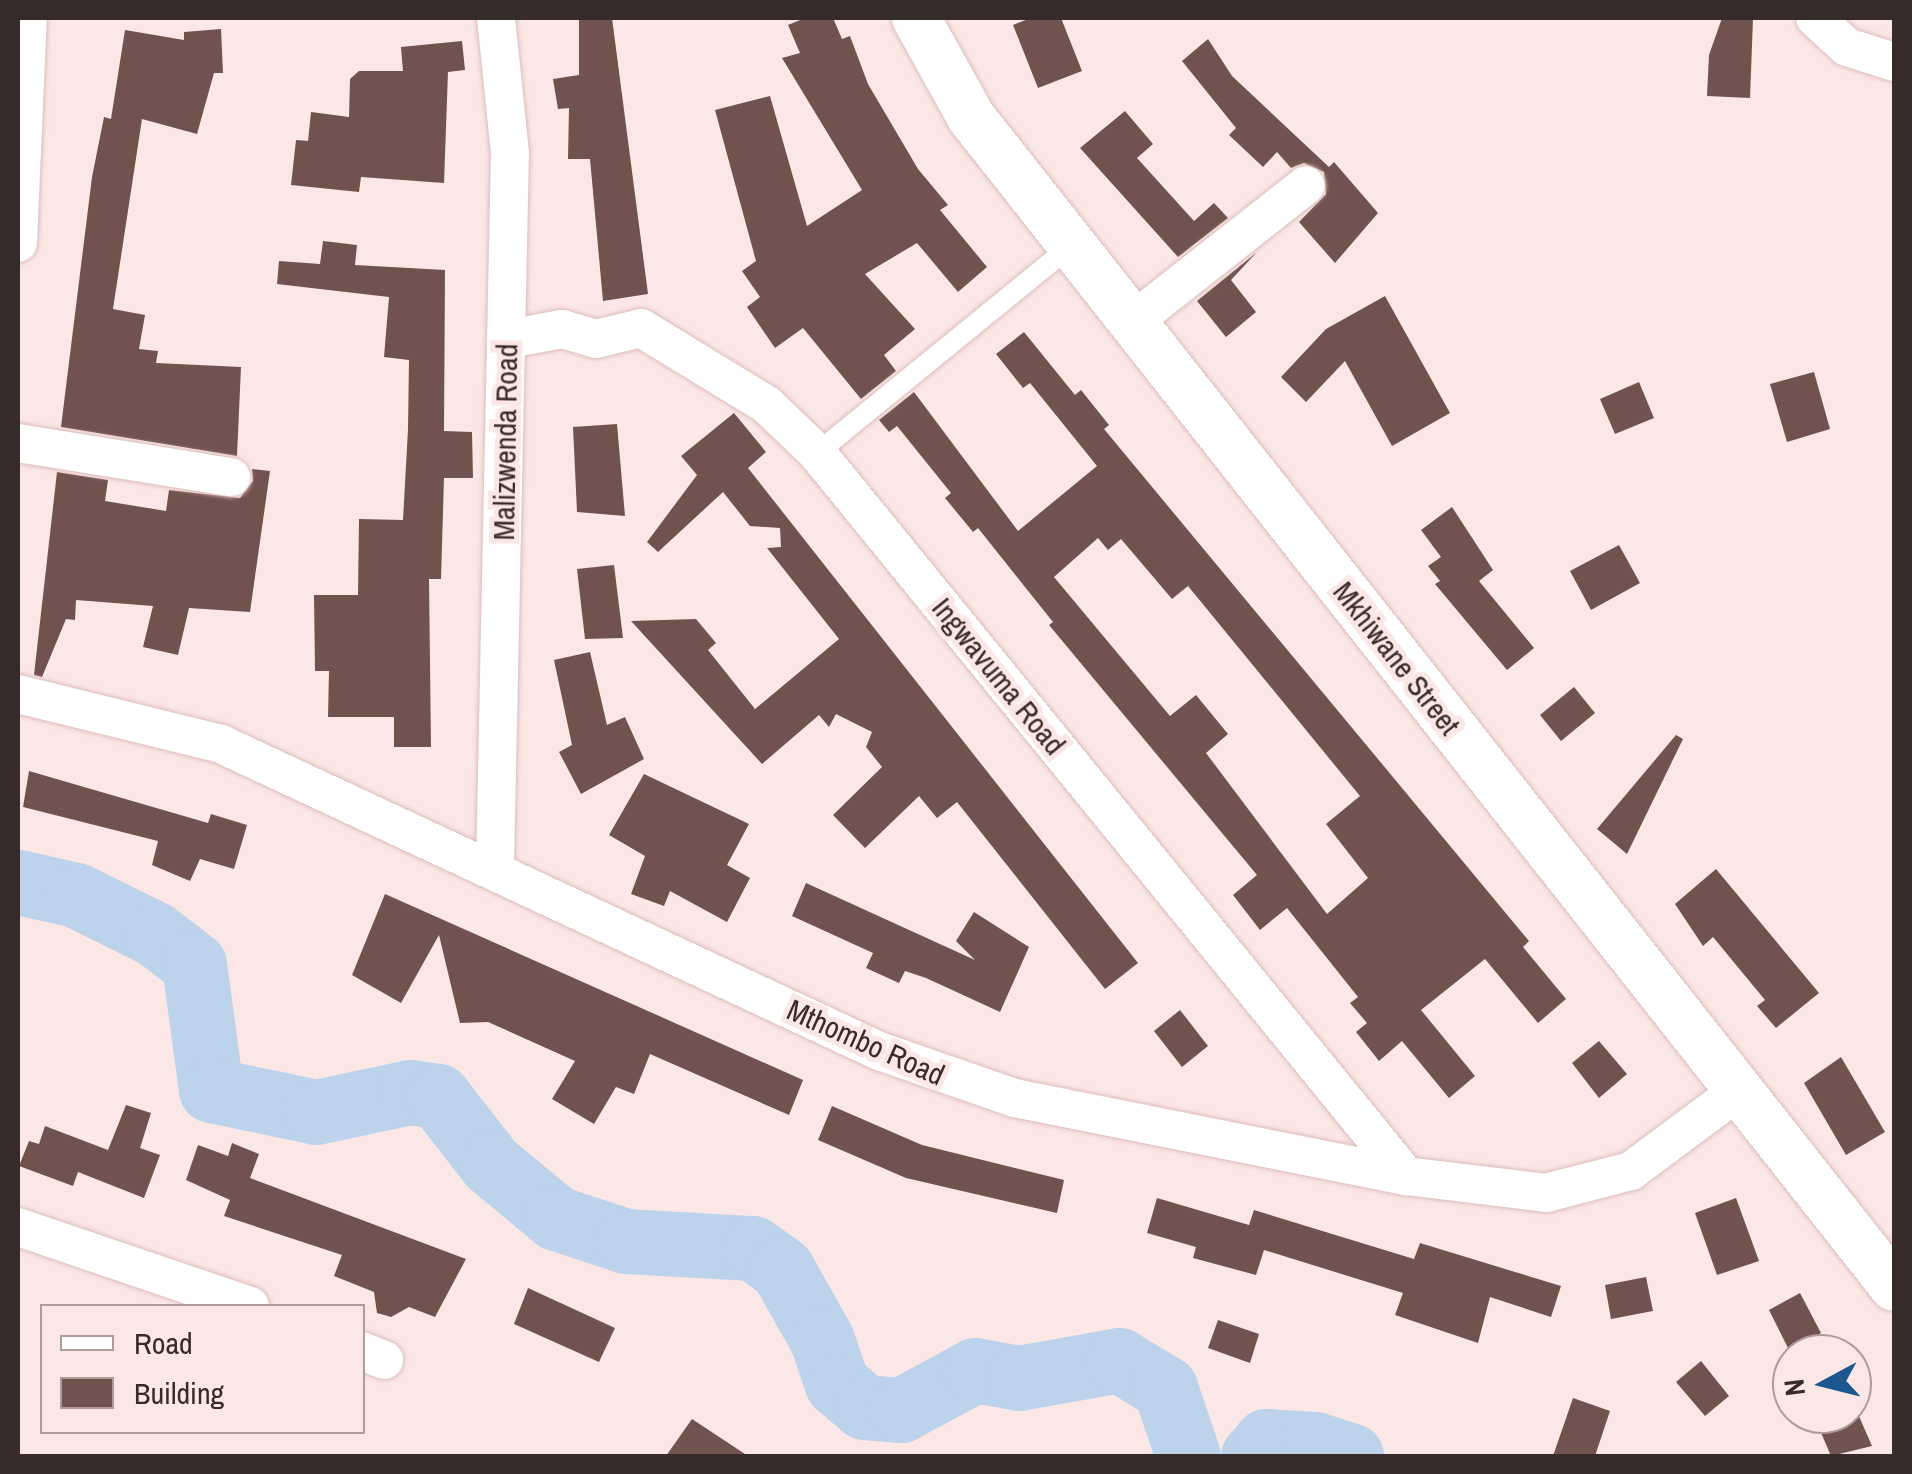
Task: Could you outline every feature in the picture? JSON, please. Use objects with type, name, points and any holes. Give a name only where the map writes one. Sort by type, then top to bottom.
[{"type":"street","name":"Malizwenda Road","points":[[495,867],[510,153],[496,18]]},
{"type":"street","name":"Mkhiwane Street","points":[[916,18],[971,118],[1894,1288]]},
{"type":"street","points":[[1815,18],[1847,48],[1894,62]]},
{"type":"street","points":[[18,243],[24,30]]},
{"type":"street","points":[[1132,322],[1306,185]]},
{"type":"street","name":"Ingwavuma Road","points":[[508,339],[562,329],[587,339],[626,328],[655,333],[767,405],[817,453],[1406,1176]]},
{"type":"street","points":[[18,443],[231,477]]},
{"type":"street","name":"Mthombo Road","points":[[18,694],[222,744],[953,1082],[1406,1176],[1546,1193],[1632,1171],[1737,1092]]},
{"type":"street","points":[[18,1226],[244,1304]]},
{"type":"lane","points":[[817,453],[1072,245]]},
{"type":"building","points":[[579,18],[612,18],[648,294],[603,301],[590,159],[568,159],[569,108],[558,109],[553,79],[579,75]]},
{"type":"building","points":[[805,18],[833,18],[842,39],[850,36],[868,84],[918,169],[948,205],[940,210],[987,267],[958,292],[917,243],[865,274],[915,329],[884,355],[896,371],[861,399],[803,328],[775,348],[747,307],[760,297],[742,271],[756,261],[715,110],[770,96],[807,226],[862,190],[782,58],[800,53],[788,25]]},
{"type":"building","points":[[1031,18],[1061,18],[1082,71],[1038,88],[1013,25]]},
{"type":"building","points":[[1722,18],[1753,18],[1750,98],[1707,96],[1709,55]]},
{"type":"building","points":[[221,29],[223,73],[214,73],[197,134],[142,119],[113,309],[145,315],[139,349],[158,351],[156,363],[241,367],[237,456],[61,427],[92,177],[104,117],[111,119],[125,30],[184,40],[184,32]]},
{"type":"building","points":[[1208,39],[1232,76],[1329,167],[1334,162],[1378,213],[1335,263],[1299,222],[1326,194],[1324,172],[1304,163],[1291,168],[1277,152],[1263,167],[1229,135],[1236,128],[1182,61]]},
{"type":"building","points":[[462,41],[465,70],[448,72],[444,183],[361,177],[359,192],[291,185],[296,140],[308,141],[311,112],[349,117],[350,79],[359,71],[403,71],[401,47]]},
{"type":"building","points":[[1125,111],[1153,144],[1137,158],[1194,221],[1214,203],[1228,218],[1178,257],[1080,148]]},
{"type":"building","points":[[323,241],[357,245],[355,265],[445,270],[444,431],[472,432],[473,478],[444,478],[441,579],[429,579],[431,747],[394,747],[394,717],[328,717],[329,671],[315,671],[314,595],[358,595],[359,519],[403,520],[408,429],[409,360],[384,357],[389,297],[277,284],[279,261],[320,264]]},
{"type":"building","points":[[1257,252],[1231,280],[1256,312],[1226,337],[1197,301]]},
{"type":"building","points":[[1385,296],[1450,413],[1392,446],[1345,361],[1306,402],[1281,377],[1326,329]]},
{"type":"building","points":[[1024,332],[1075,395],[1081,390],[1109,425],[1104,429],[1529,941],[1523,947],[1566,999],[1538,1023],[1485,959],[1421,1010],[1475,1076],[1449,1098],[1402,1041],[1379,1061],[1356,1032],[1367,1023],[1350,1003],[1358,997],[1287,908],[1260,930],[1233,895],[1257,875],[1049,625],[1053,622],[978,528],[973,532],[945,498],[951,493],[897,426],[889,432],[879,420],[914,392],[1018,531],[1097,466],[1030,383],[1023,388],[996,354]],"holes":[[[1098,538],[1108,550],[1121,539],[1172,599],[1188,586],[1360,796],[1326,824],[1368,878],[1327,914],[1206,753],[1228,734],[1196,695],[1170,716],[1054,577]]]},
{"type":"building","points":[[1814,372],[1830,429],[1787,442],[1770,384]]},
{"type":"building","points":[[1639,382],[1654,418],[1615,434],[1600,399]]},
{"type":"building","points":[[734,413],[766,452],[748,468],[1138,963],[1105,989],[957,802],[937,818],[919,796],[865,848],[833,815],[882,767],[866,747],[872,732],[836,714],[829,727],[819,715],[762,764],[631,621],[696,619],[716,643],[708,650],[755,709],[839,639],[767,548],[781,547],[780,528],[750,526],[723,492],[658,552],[647,542],[697,475],[681,456]]},
{"type":"building","points":[[617,424],[625,516],[577,512],[573,427]]},
{"type":"building","points":[[252,469],[270,471],[250,612],[189,608],[178,655],[143,647],[153,606],[76,600],[75,620],[66,619],[42,677],[34,675],[57,472],[108,480],[105,501],[166,511],[169,490],[240,498],[253,481]]},
{"type":"building","points":[[1452,507],[1493,570],[1479,581],[1534,648],[1507,670],[1435,584],[1440,581],[1428,566],[1441,557],[1421,530]]},
{"type":"building","points":[[1619,545],[1640,583],[1591,610],[1570,571]]},
{"type":"building","points":[[614,565],[623,638],[585,639],[577,569]]},
{"type":"building","points":[[590,652],[607,725],[625,717],[644,759],[581,794],[559,752],[572,745],[554,660]]},
{"type":"building","points":[[1574,687],[1595,713],[1561,741],[1540,715]]},
{"type":"building","points":[[1676,735],[1683,739],[1627,854],[1597,829]]},
{"type":"building","points":[[29,771],[208,823],[211,814],[247,825],[234,869],[200,859],[190,881],[152,865],[158,841],[23,807]]},
{"type":"building","points":[[644,774],[749,824],[727,865],[750,878],[727,922],[670,891],[664,906],[631,894],[645,856],[609,835]]},
{"type":"building","points":[[1716,869],[1819,993],[1776,1028],[1757,1006],[1765,1000],[1713,937],[1703,946],[1675,904]]},
{"type":"building","points":[[806,883],[975,960],[956,941],[974,912],[1029,947],[1000,1012],[905,971],[899,983],[866,968],[873,953],[792,916]]},
{"type":"building","points":[[385,894],[803,1080],[789,1115],[650,1054],[634,1094],[616,1087],[594,1124],[552,1099],[575,1061],[488,1022],[460,1023],[439,935],[401,1003],[352,975]]},
{"type":"building","points":[[1180,1010],[1208,1046],[1182,1067],[1154,1031]]},
{"type":"building","points":[[1599,1041],[1627,1074],[1599,1098],[1572,1063]]},
{"type":"building","points":[[1841,1057],[1885,1132],[1846,1155],[1804,1083]]},
{"type":"building","points":[[126,1105],[151,1113],[140,1148],[160,1155],[144,1198],[78,1172],[73,1186],[19,1166],[29,1141],[39,1144],[45,1126],[108,1150]]},
{"type":"building","points":[[832,1106],[922,1145],[1064,1180],[1057,1213],[906,1178],[818,1140]]},
{"type":"building","points":[[232,1143],[259,1154],[250,1178],[466,1259],[435,1317],[409,1307],[391,1317],[377,1313],[374,1292],[334,1276],[342,1255],[224,1216],[230,1200],[186,1180],[198,1145],[228,1156]]},
{"type":"building","points":[[1157,1198],[1249,1225],[1254,1210],[1414,1259],[1420,1243],[1561,1286],[1551,1317],[1490,1297],[1478,1343],[1395,1315],[1403,1293],[1264,1250],[1256,1275],[1193,1258],[1196,1247],[1147,1233]]},
{"type":"building","points":[[1736,1198],[1759,1261],[1717,1275],[1695,1213]]},
{"type":"building","points":[[1646,1277],[1653,1311],[1611,1319],[1605,1285]]},
{"type":"building","points":[[528,1288],[615,1328],[599,1362],[514,1324]]},
{"type":"building","points":[[1800,1293],[1821,1333],[1781,1334],[1769,1310]]},
{"type":"building","points":[[1218,1320],[1259,1334],[1250,1363],[1208,1348]]},
{"type":"building","points":[[1701,1361],[1729,1396],[1705,1416],[1676,1382]]},
{"type":"building","points":[[1573,1398],[1610,1411],[1595,1456],[1553,1456]]},
{"type":"building","points":[[692,1419],[748,1456],[666,1456]]},
{"type":"building","points":[[1822,1434],[1867,1434],[1872,1446],[1831,1456]]},
{"type":"waterway","points":[[18,882],[76,895],[155,934],[194,964],[211,1090],[316,1112],[410,1092],[438,1096],[491,1164],[556,1218],[626,1241],[753,1248],[782,1269],[822,1340],[837,1384],[864,1407],[901,1410],[975,1370],[1019,1378],[1119,1360],[1165,1388],[1188,1456]]},
{"type":"waterway","points":[[1253,1456],[1266,1441],[1315,1444],[1351,1456]]}]
